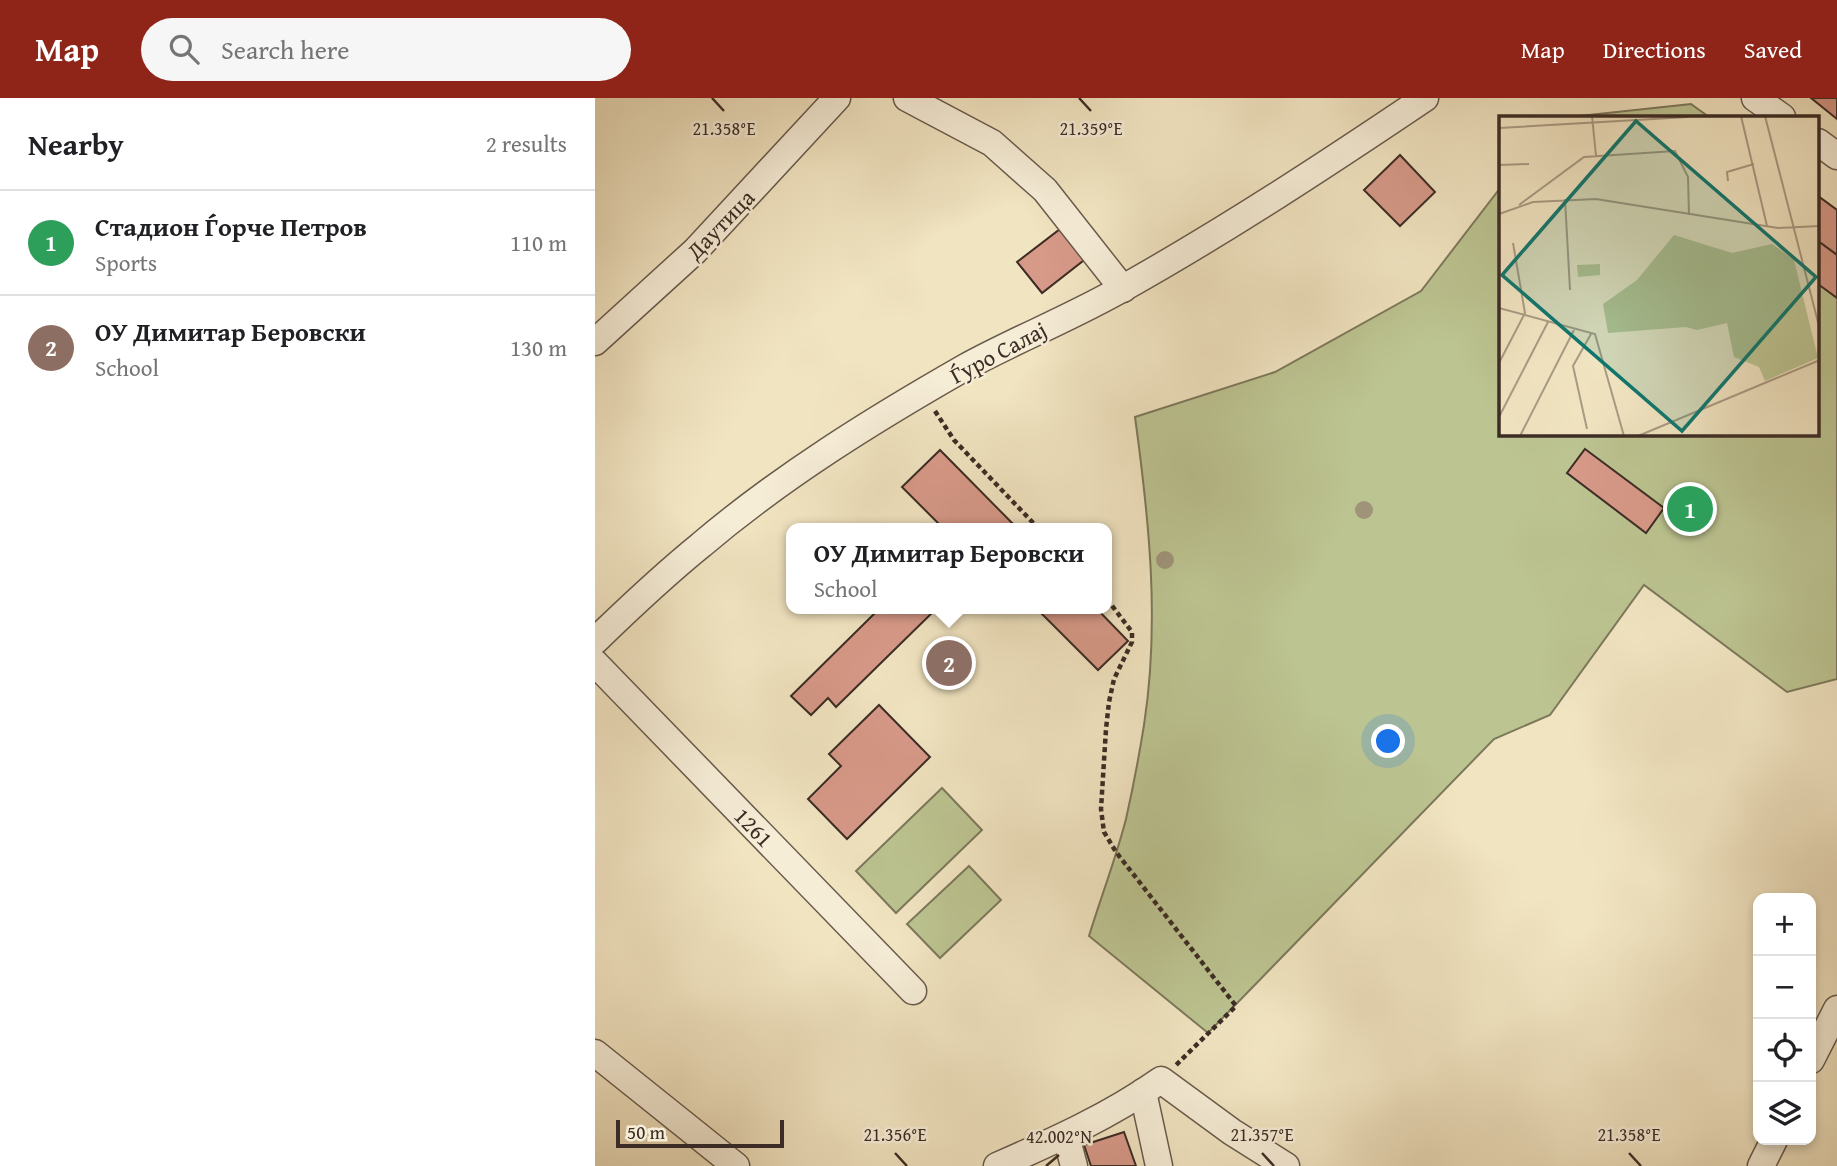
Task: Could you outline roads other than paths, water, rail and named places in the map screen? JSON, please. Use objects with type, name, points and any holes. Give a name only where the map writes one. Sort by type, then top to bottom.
[{"type":"street","name":"Даутица","points":[[595,342],[695,251],[837,98]]},
{"type":"street","points":[[907,98],[992,143],[1045,190],[1123,289]]},
{"type":"street","name":"Ѓуро Салај","points":[[595,641],[646,591],[702,543],[836,446],[999,350],[1123,289],[1300,182],[1425,98]]},
{"type":"street","points":[[1755,98],[1781,116]]},
{"type":"street","points":[[1819,143],[1837,156]]},
{"type":"street","name":"1261","points":[[595,663],[913,991]]},
{"type":"street","points":[[1816,1050],[1837,1009]]},
{"type":"street","points":[[595,1053],[736,1166]]},
{"type":"street","points":[[997,1166],[1066,1136],[1152,1086]]},
{"type":"street","points":[[1152,1086],[1159,1166]]},
{"type":"street","points":[[1152,1086],[1286,1166]]},
{"type":"street","points":[[1066,1136],[1073,1166]]},
{"type":"street","points":[[1761,1166],[1771,1145]]},
{"type":"place","name":"Стадион Ѓорче Петров","points":[[1690,509]]},
{"type":"place","name":"ОУ Димитар Беровски","points":[[949,663]]}]
